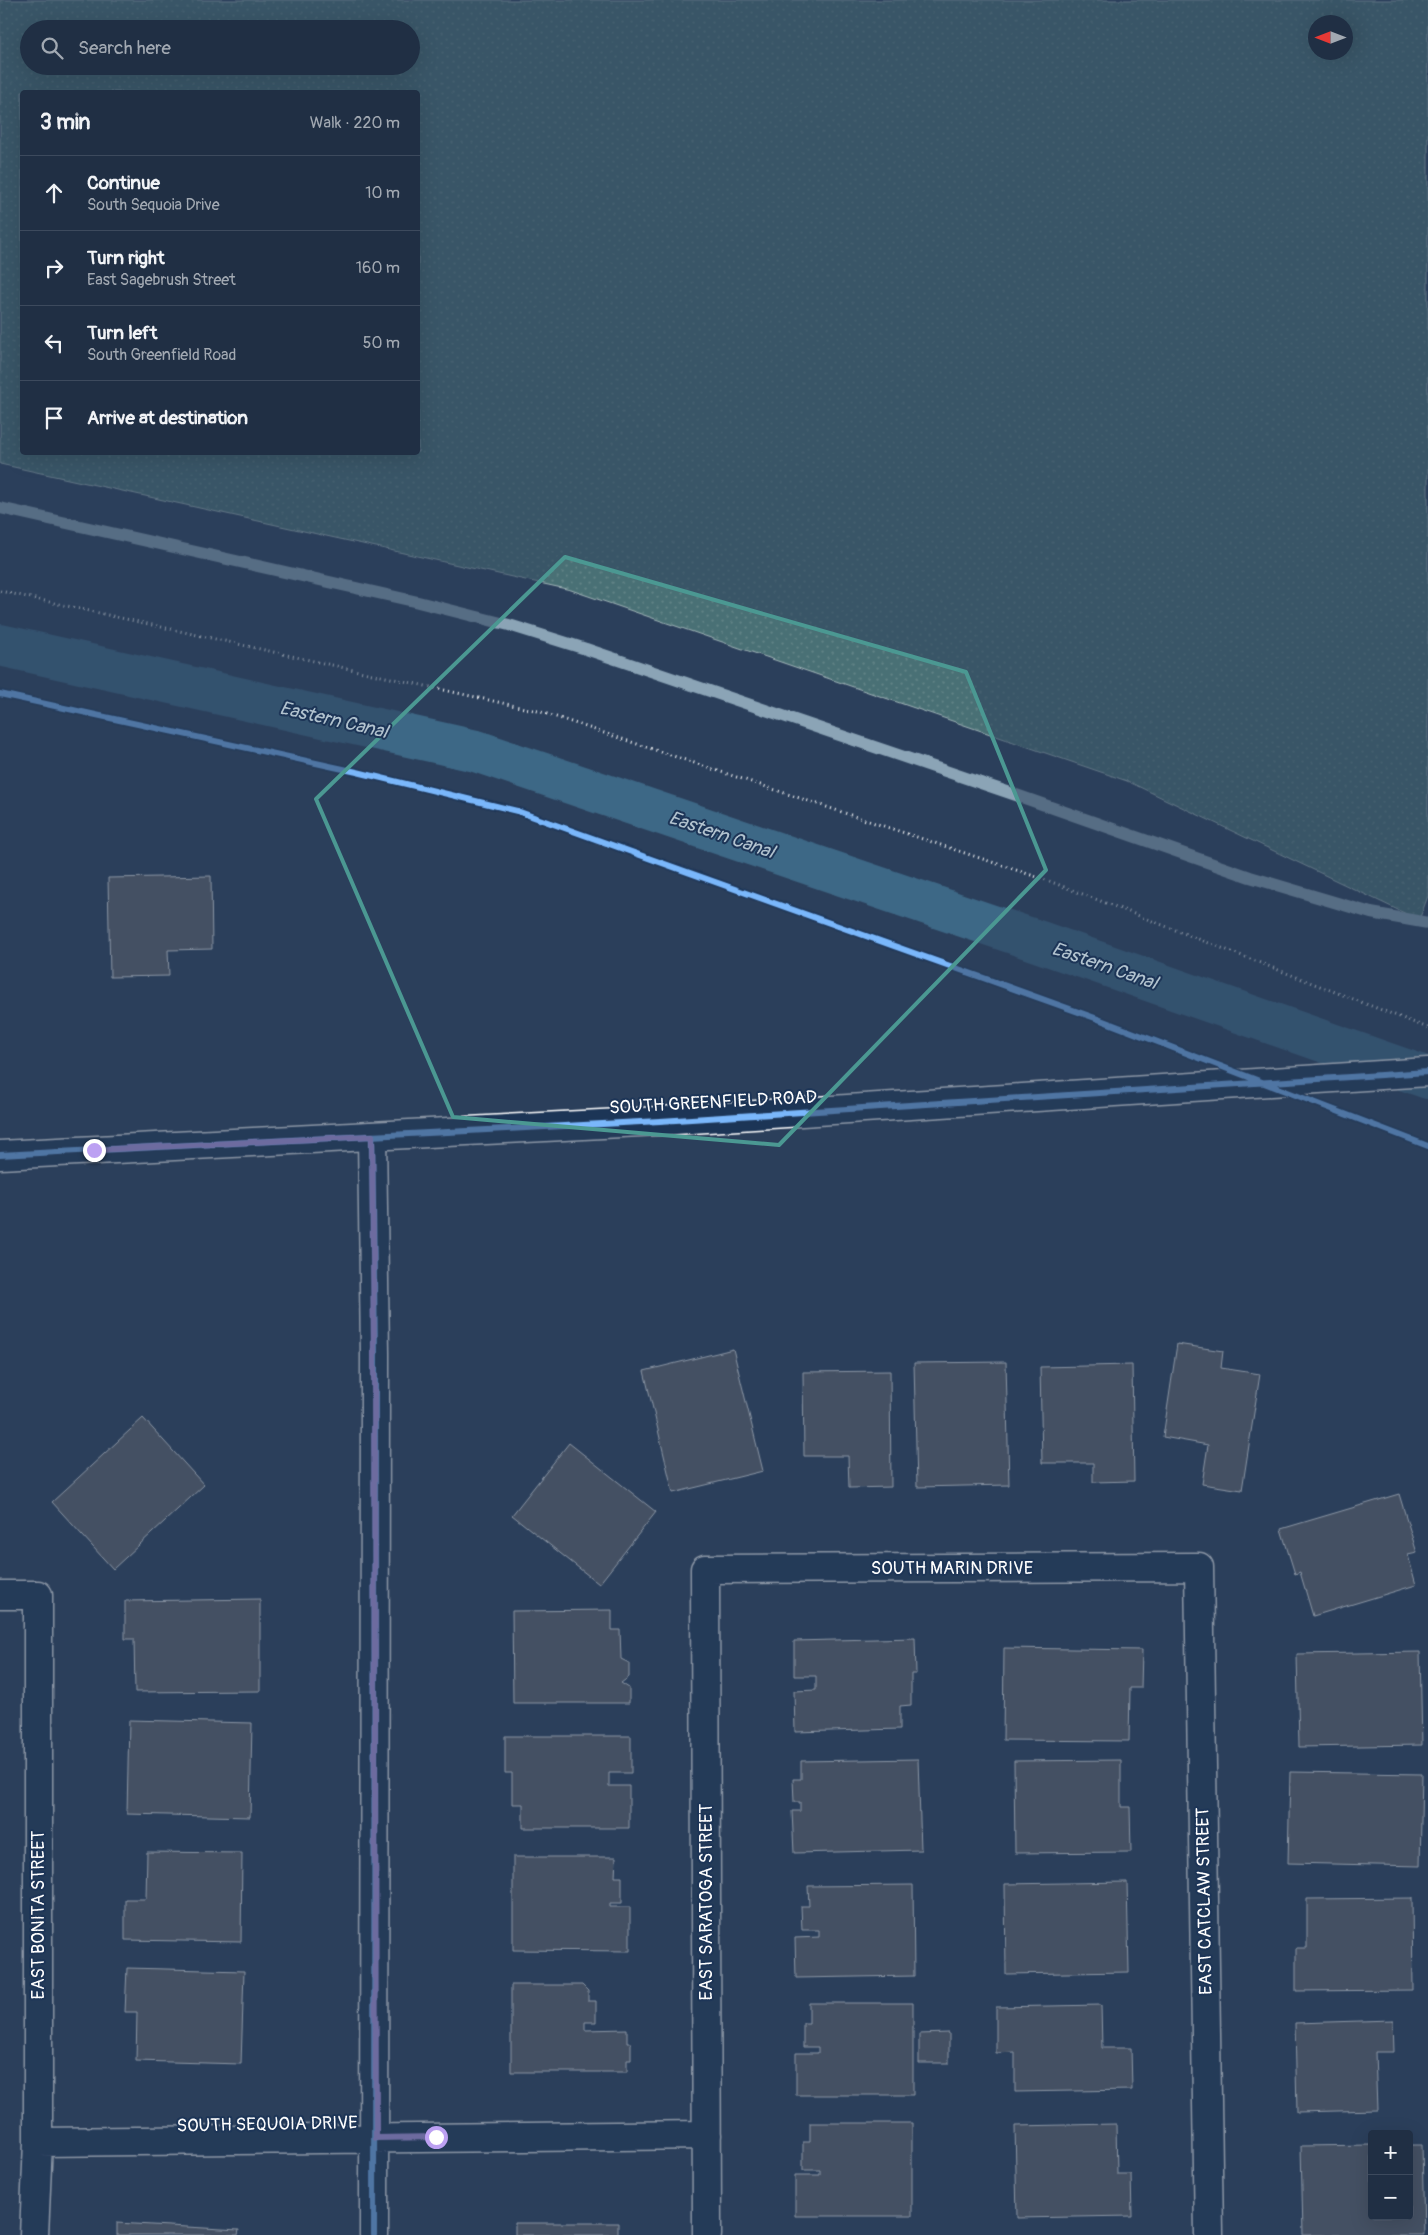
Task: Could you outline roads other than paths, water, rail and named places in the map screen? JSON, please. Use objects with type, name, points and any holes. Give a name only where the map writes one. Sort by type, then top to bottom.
[{"type":"street","name":"SOUTH GREENFIELD ROAD","points":[[0,1155],[660,1121],[1428,1072]]},
{"type":"street","points":[[372,1136],[376,2138],[374,2235]]},
{"type":"street","name":"SOUTH MARIN DRIVE","points":[[706,1569],[1199,1567]]},
{"type":"street","name":"EAST CATCLAW STREET","points":[[1199,1567],[1209,2235]]},
{"type":"street","name":"EAST SARATOGA STREET","points":[[706,1569],[707,2235]]},
{"type":"street","name":"EAST BONITA STREET","points":[[0,1595],[38,1595],[38,2142],[34,2235]]},
{"type":"street","name":"SOUTH SEQUOIA DRIVE","points":[[38,2142],[707,2135]]},
{"type":"waterway","points":[[0,508],[418,602],[509,625],[586,649],[1019,796],[1250,877],[1371,913],[1428,923]]},
{"type":"waterway","name":"Eastern Canal","points":[[0,645],[476,751],[1040,942],[1428,1078]]}]
